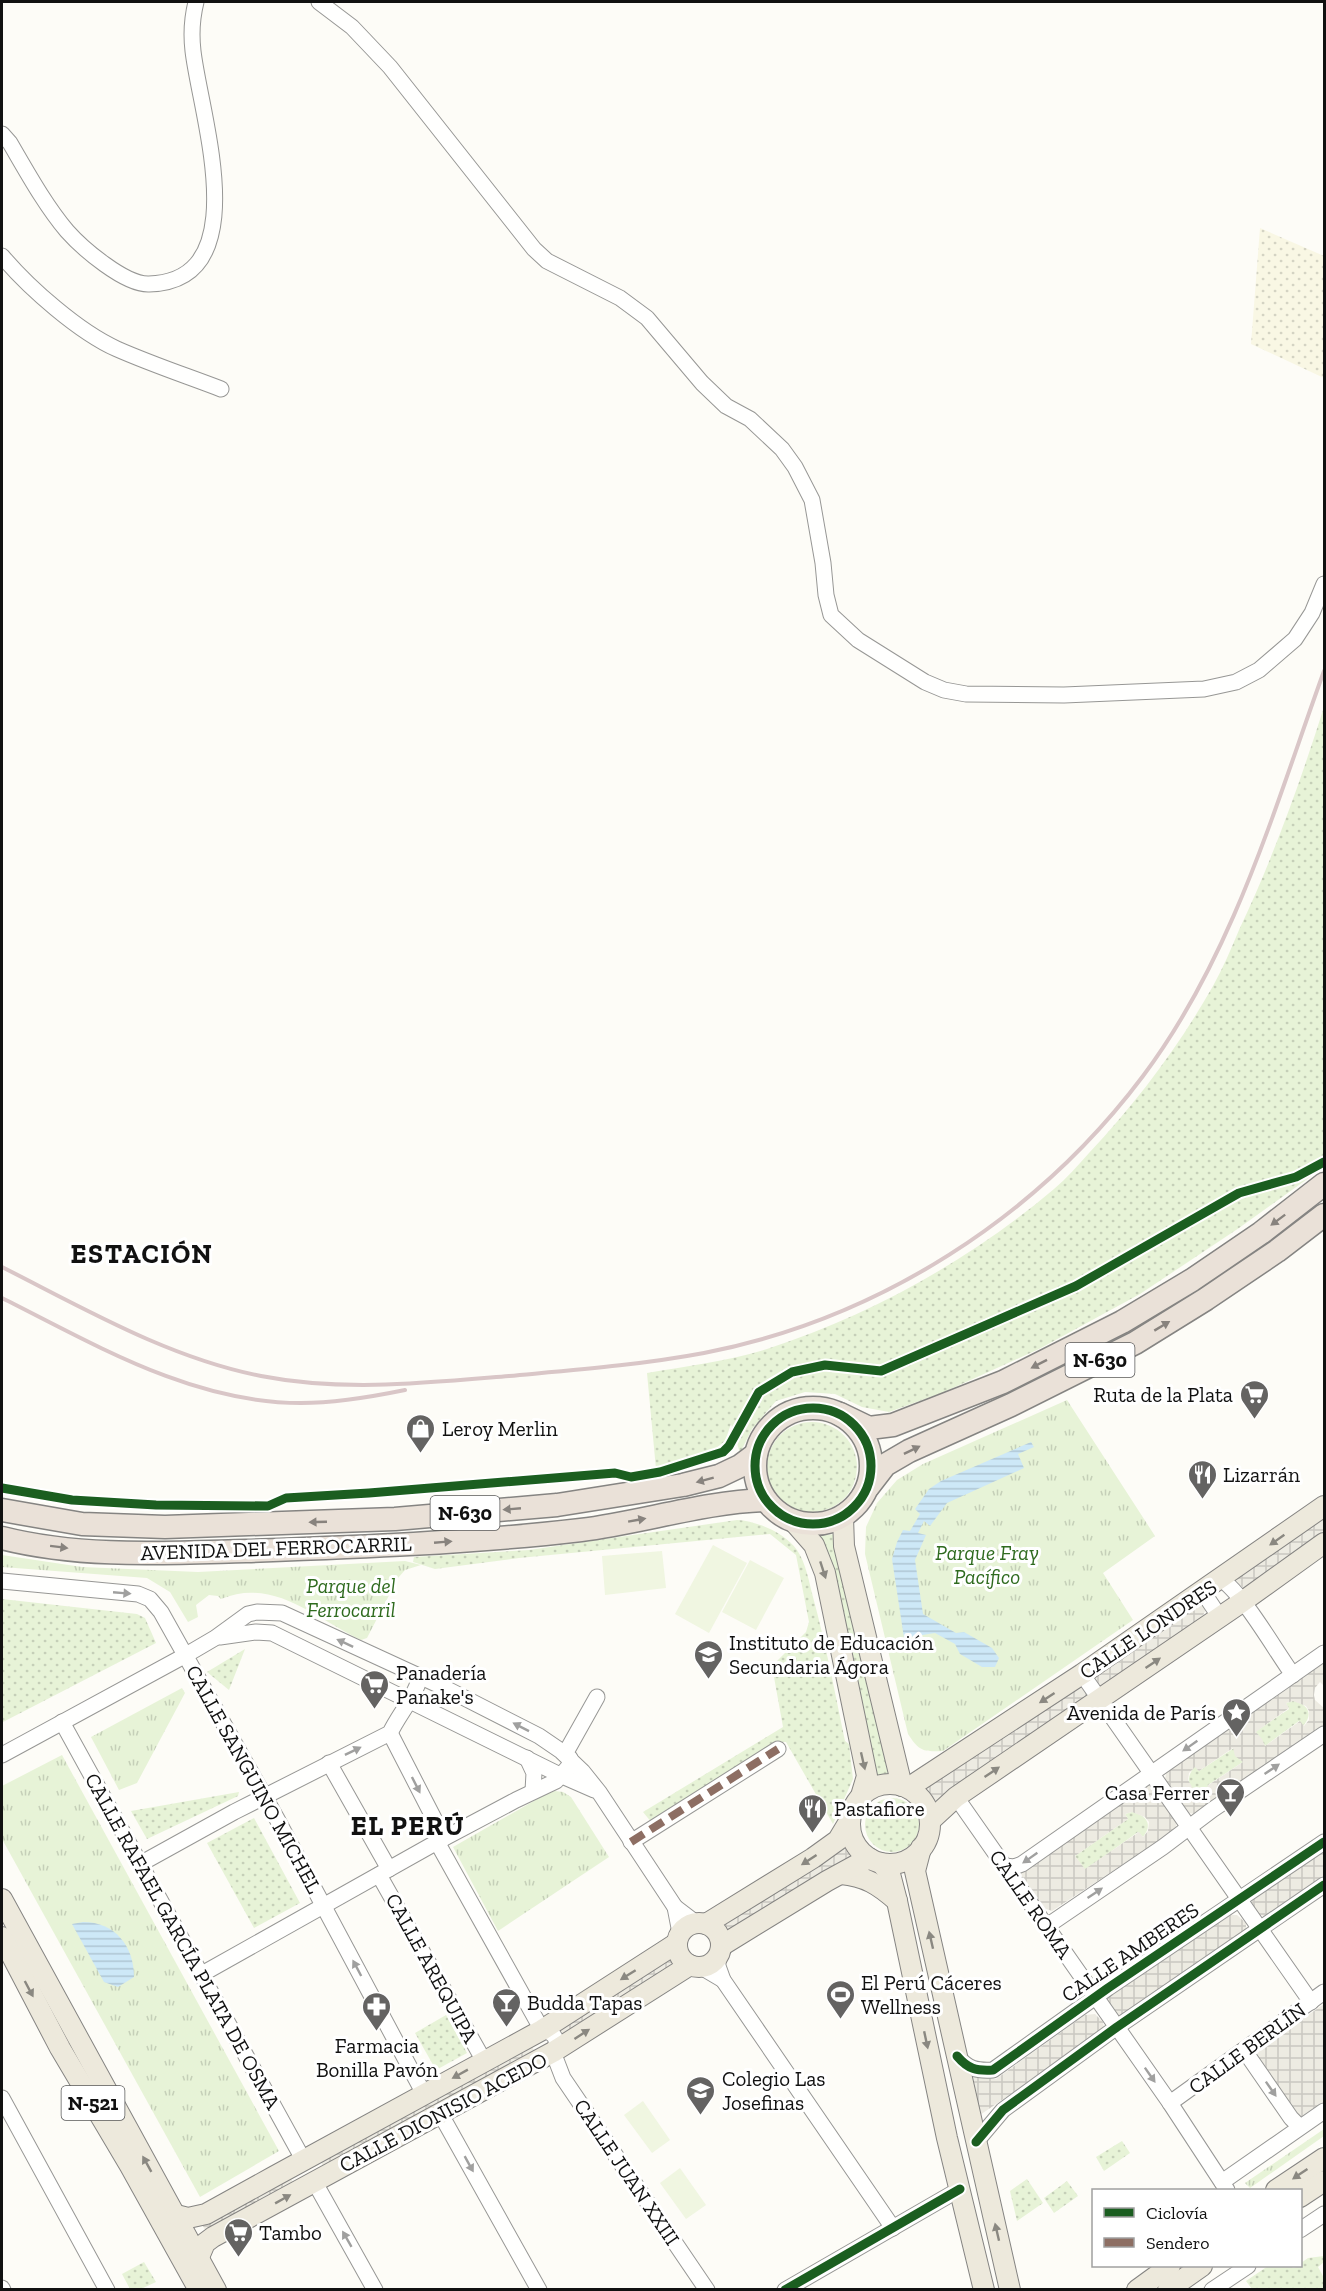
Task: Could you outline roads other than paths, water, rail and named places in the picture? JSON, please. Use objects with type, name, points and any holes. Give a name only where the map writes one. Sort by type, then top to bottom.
[{"type":"highway","name":"N-630","points":[[765,1500],[756,1481],[756,1454],[764,1434],[772,1425],[794,1411],[822,1408],[869,1428],[893,1425],[1002,1382],[1122,1322],[1192,1280],[1261,1233],[1324,1184]]},
{"type":"highway","name":"N-630","points":[[843,1517],[860,1502],[885,1465],[909,1451],[1011,1405],[1145,1336],[1233,1281],[1324,1215]]},
{"type":"highway","points":[[840,1414],[855,1424],[870,1449],[872,1463],[868,1487]]},
{"type":"highway","name":"AVENIDA DEL FERROCARRIL","points":[[2,1510],[82,1524],[143,1527],[395,1519],[557,1505],[683,1485],[719,1476],[740,1466],[756,1454]]},
{"type":"highway","points":[[765,1500],[776,1512],[793,1521],[808,1525],[820,1525],[843,1517]]},
{"type":"highway","name":"AVENIDA DEL FERROCARRIL","points":[[2,1538],[76,1549],[122,1552],[395,1546],[583,1529],[765,1500]]},
{"type":"main road","name":"CALLE LONDRES","points":[[905,1787],[935,1772],[1082,1674],[1324,1506]]},
{"type":"main road","points":[[843,1517],[844,1546],[889,1737],[905,1787]]},
{"type":"main road","points":[[793,1521],[814,1545],[825,1573],[867,1776],[850,1820],[854,1842],[890,1874],[947,2138],[984,2289]]},
{"type":"main road","name":"CALLE LONDRES","points":[[930,1821],[956,1797],[1222,1616],[1324,1543]]},
{"type":"main road","points":[[889,1737],[900,1757],[906,1762],[922,1770],[935,1772]]},
{"type":"main road","points":[[861,1796],[880,1785],[905,1787],[921,1798],[927,1809],[930,1821],[929,1831],[921,1848],[915,1871],[1010,2289]]},
{"type":"main road","name":"CALLE DIONISIO ACEDO","points":[[176,2215],[188,2218],[206,2214],[542,2030],[690,1931],[813,1858],[838,1840],[850,1820]]},
{"type":"main road","points":[[720,1951],[717,1932],[690,1931],[680,1956],[695,1966],[714,1962],[720,1951],[841,1874],[875,1860],[903,1861],[913,1856],[921,1848]]},
{"type":"main road","points":[[841,1874],[873,1882],[897,1901]]},
{"type":"main road","name":"N-521","points":[[2,1899],[187,2235]]},
{"type":"main road","name":"N-521","points":[[2,1937],[60,2048],[130,2166],[193,2263],[216,2289]]},
{"type":"main road","name":"CALLE DIONISIO ACEDO","points":[[193,2263],[205,2243],[213,2237],[553,2052],[695,1966]]},
{"type":"main road","points":[[1278,2189],[1324,2158]]},
{"type":"main road","points":[[130,2166],[171,2229],[200,2238],[213,2237]]},
{"type":"main road","points":[[1302,2197],[1324,2181]]},
{"type":"main road","points":[[193,2263],[184,2242],[191,2225],[206,2214]]},
{"type":"main road","name":"N-521","points":[[193,2263],[199,2289]]},
{"type":"main road","points":[[1137,2289],[1167,2267]]},
{"type":"main road","points":[[1168,2289],[1199,2267]]},
{"type":"street","points":[[2,134],[67,231],[113,272],[142,285],[160,284],[182,278],[199,262],[207,246],[212,229],[214,207],[214,177],[209,131],[193,51],[192,19],[196,2]]},
{"type":"street","points":[[319,2],[352,27],[390,67],[534,249],[547,261],[620,298],[646,318],[718,399],[750,419],[782,449],[795,467],[812,500],[831,615],[858,640],[925,682],[944,690],[966,694],[1064,695],[1204,689],[1236,682],[1259,670],[1295,639],[1312,613],[1324,584]]},
{"type":"street","points":[[2,151],[19,158]]},
{"type":"street","points":[[2,256],[78,325],[115,348],[221,389]]},
{"type":"street","points":[[1221,1579],[1242,1602],[1293,1675]]},
{"type":"street","name":"CALLE SANGUINO MICHEL","points":[[2,1581],[138,1594],[150,1599],[161,1612],[265,1797],[424,2094]]},
{"type":"street","points":[[1203,1592],[1222,1616]]},
{"type":"street","points":[[272,1633],[274,1620],[282,1613]]},
{"type":"street","points":[[2,1755],[186,1655],[215,1638],[248,1614],[282,1613],[539,1736],[565,1755],[599,1792],[690,1931]]},
{"type":"street","points":[[215,1638],[256,1632],[272,1633],[403,1699],[599,1792]]},
{"type":"street","points":[[1005,1866],[1014,1867],[1022,1864],[1324,1653]]},
{"type":"street","points":[[1082,1674],[1311,2002]]},
{"type":"street","points":[[141,1864],[329,1762],[390,1733],[401,1712],[402,1678],[414,1675]]},
{"type":"street","points":[[202,1974],[323,1905],[533,1791],[556,1773],[597,1697]]},
{"type":"street","name":"CALLE RAFAEL GARCÍA PLATA DE OSMA","points":[[62,1722],[303,2161],[319,2171],[313,2182]]},
{"type":"street","name":"CALLE JUAN XXIII","points":[[390,1733],[441,1840],[542,2030],[539,2042],[542,2048],[553,2052],[562,2078],[707,2289]]},
{"type":"street","points":[[1047,1926],[1324,1734]]},
{"type":"street","points":[[632,1842],[778,1749]]},
{"type":"street","points":[[527,1758],[534,1773],[533,1791]]},
{"type":"street","name":"CALLE AREQUIPA","points":[[329,1762],[484,2061]]},
{"type":"street","name":"CALLE ROMA","points":[[956,1797],[1170,2103],[1225,2186]]},
{"type":"street","name":"CALLE AMBERES","points":[[957,2056],[965,2065],[976,2071],[993,2070],[1095,1997],[1324,1842]]},
{"type":"street","points":[[976,2142],[1003,2110],[1117,2027],[1324,1885]]},
{"type":"street","points":[[720,1951],[718,1966],[723,1980],[893,2228]]},
{"type":"street","points":[[695,1966],[723,1980]]},
{"type":"street","name":"CALLE BERLÍN","points":[[1170,2103],[1324,1992]]},
{"type":"street","points":[[1244,2050],[1291,2118],[1300,2127]]},
{"type":"street","points":[[2,2098],[106,2289]]},
{"type":"street","points":[[1225,2186],[1324,2111]]},
{"type":"street","points":[[441,2113],[539,2289]]},
{"type":"street","points":[[313,2182],[375,2289]]},
{"type":"street","points":[[785,2289],[960,2189]]},
{"type":"street","points":[[1302,2229],[1324,2214]]},
{"type":"street","points":[[1212,2289],[1245,2267]]},
{"type":"water","points":[[1031,1442],[1034,1447],[1018,1454],[1024,1468],[947,1503],[930,1526],[924,1521],[918,1533],[926,1535],[915,1560],[923,1614],[956,1633],[964,1632],[992,1648],[999,1658],[995,1667],[982,1667],[960,1654],[955,1644],[935,1633],[904,1638],[892,1559],[903,1530],[910,1531],[920,1514],[915,1509],[929,1489],[941,1481]]},
{"type":"water","points":[[83,1922],[104,1926],[120,1938],[131,1955],[134,1977],[118,1987],[104,1982],[72,1924]]},
{"type":"railway","points":[[2,1267],[96,1315],[193,1357],[261,1376],[292,1381],[354,1385],[447,1381],[582,1369],[704,1353],[769,1337],[832,1315],[892,1288],[949,1255],[1004,1217],[1054,1174],[1101,1127],[1143,1076],[1175,1030],[1227,932],[1268,828],[1324,671]]},
{"type":"railway","points":[[2,1298],[146,1368],[222,1393],[261,1400],[301,1403],[354,1399],[405,1390]]},
{"type":"place","name":"Ruta de la Plata","points":[[1254,1420]]},
{"type":"place","name":"Leroy Merlin","points":[[421,1454]]},
{"type":"place","name":"Lizarrán","points":[[1202,1500]]},
{"type":"place","name":"Instituto de Educación Secundaria Ágora","points":[[708,1680]]},
{"type":"place","name":"Panadería Panake's","points":[[375,1710]]},
{"type":"place","name":"Avenida de París","points":[[1237,1738]]},
{"type":"place","name":"Casa Ferrer","points":[[1231,1818]]},
{"type":"place","name":"Pastafiore","points":[[813,1834]]},
{"type":"place","name":"El Perú Cáceres Wellness","points":[[840,2020]]},
{"type":"place","name":"Budda Tapas","points":[[506,2028]]},
{"type":"place","name":"Farmacia Bonilla Pavón","points":[[377,2032]]},
{"type":"place","name":"Colegio Las Josefinas","points":[[701,2116]]},
{"type":"place","name":"Tambo","points":[[238,2258]]},
{"type":"district","name":"ESTACIÓN","points":[[142,1254]]},
{"type":"district","name":"EL PERÚ","points":[[408,1826]]},
{"type":"park label","name":"Parque Fray Pacífico","points":[[987,1564]]},
{"type":"park label","name":"Parque del Ferrocarril","points":[[351,1597]]}]
